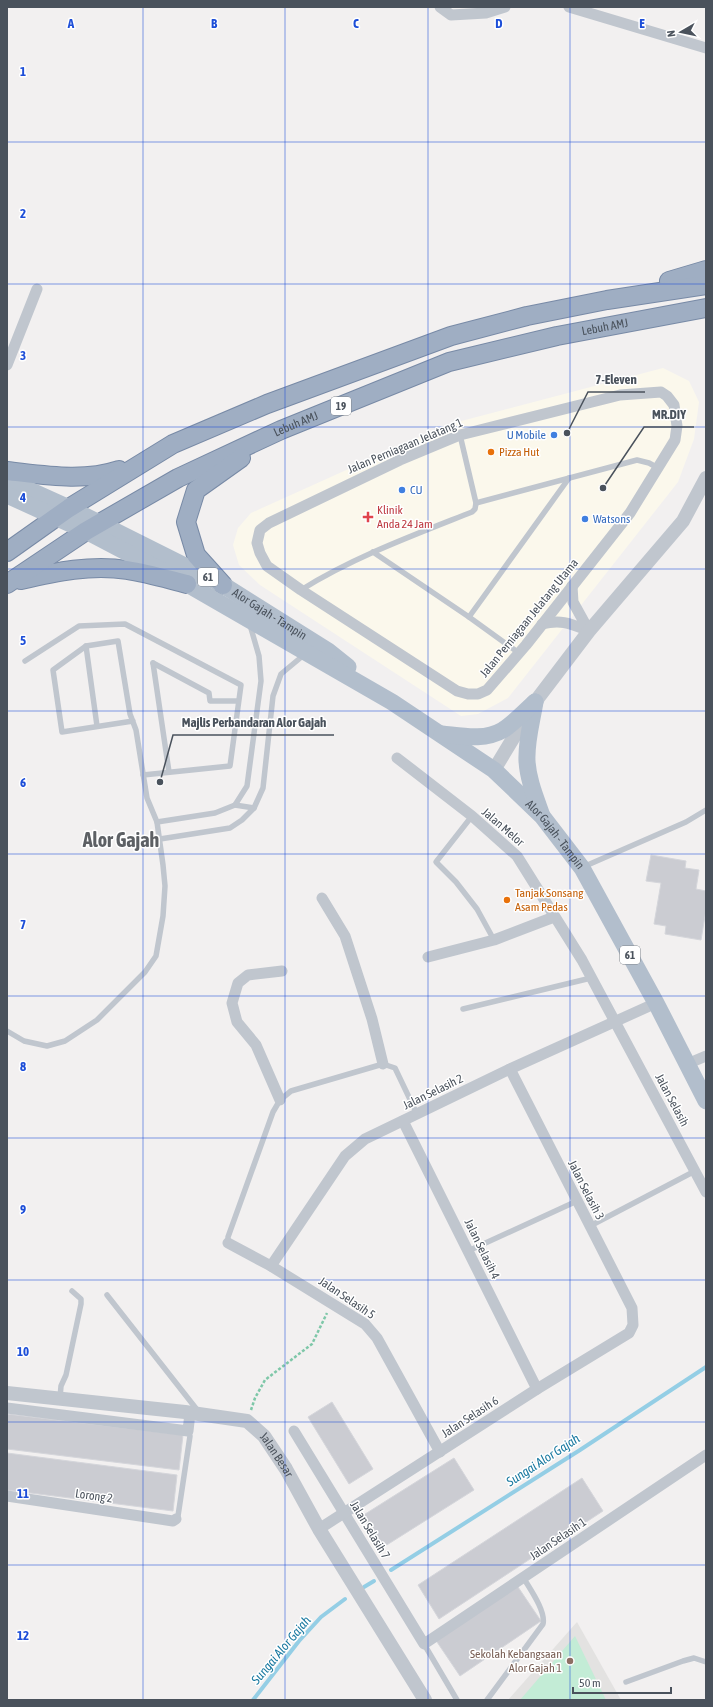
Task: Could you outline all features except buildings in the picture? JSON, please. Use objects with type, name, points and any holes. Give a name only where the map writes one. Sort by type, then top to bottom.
[{"type":"highway","points":[[607,300],[706,270]]},
{"type":"highway","name":"19","points":[[7,552],[62,513],[138,464],[173,444],[267,404],[451,336],[527,316],[607,300],[706,285]]},
{"type":"highway","name":"Lebuh AMJ","points":[[8,583],[93,527],[178,478],[281,430],[448,362],[557,336],[704,311]]},
{"type":"highway","points":[[222,585],[196,555],[186,522],[196,490],[281,430]]},
{"type":"highway","points":[[7,471],[59,477],[104,475],[138,464]]},
{"type":"highway","points":[[8,583],[49,573],[82,569],[126,570],[187,584]]},
{"type":"main road","name":"Alor Gajah - Tampin","points":[[7,480],[62,513]]},
{"type":"main road","name":"Alor Gajah - Tampin","points":[[7,495],[62,513],[222,585],[328,651],[392,702]]},
{"type":"main road","name":"Alor Gajah - Tampin","points":[[93,527],[187,584],[392,702],[494,770],[542,816],[582,868],[656,1003],[706,1101]]},
{"type":"main road","points":[[440,734],[472,738],[487,736],[503,730],[535,702]]},
{"type":"main road","points":[[535,702],[527,760],[530,782],[542,816]]},
{"type":"street","points":[[440,7],[451,15],[486,13],[505,7]]},
{"type":"street","points":[[569,7],[706,48]]},
{"type":"street","points":[[7,365],[37,289]]},
{"type":"street","name":"Jalan Perniagaan Jelatang 1","points":[[257,543],[260,530],[269,523],[400,460],[460,435],[620,396],[661,392],[672,402]]},
{"type":"street","name":"Jalan Perniagaan Jelatang Utama","points":[[257,543],[260,553],[267,566],[301,590],[457,691],[468,694],[478,694],[487,690],[519,653],[630,513],[675,440],[677,416],[672,402]]},
{"type":"street","points":[[494,770],[535,702],[589,631],[683,521],[706,478]]},
{"type":"street","points":[[572,586],[573,602],[589,631]]},
{"type":"street","points":[[542,624],[556,621],[569,623],[589,631]]},
{"type":"street","name":"Jalan Melor","points":[[397,758],[472,816],[518,856],[591,978],[614,1021]]},
{"type":"street","points":[[322,898],[345,936],[372,1019],[382,1064]]},
{"type":"street","points":[[428,957],[494,940],[554,917]]},
{"type":"street","points":[[280,1100],[256,1045],[237,1022],[232,1003],[238,983],[248,975],[282,971]]},
{"type":"street","name":"Jalan Selasih 2","points":[[270,1266],[345,1156],[365,1139],[510,1069],[656,1003]]},
{"type":"street","name":"Jalan Selasih","points":[[614,1021],[706,1192]]},
{"type":"street","points":[[687,1064],[706,1056]]},
{"type":"street","name":"Jalan Selasih 3","points":[[510,1069],[632,1308],[633,1325]]},
{"type":"street","name":"Jalan Selasih 4","points":[[404,1121],[537,1389]]},
{"type":"street","name":"Jalan Selasih 5","points":[[228,1243],[332,1302],[365,1324],[377,1338],[440,1452]]},
{"type":"street","name":"Jalan Selasih 6","points":[[319,1528],[537,1389],[630,1333],[633,1325]]},
{"type":"street","name":"Jalan Besar","points":[[7,1393],[196,1413],[247,1422],[264,1436],[282,1462],[319,1528],[426,1700]]},
{"type":"street","points":[[7,1408],[188,1431],[196,1413]]},
{"type":"street","name":"Jalan Selasih 7","points":[[294,1431],[424,1644]]},
{"type":"street","name":"Jalan Selasih 1","points":[[424,1644],[706,1455]]},
{"type":"street","name":"Lorong 2","points":[[7,1496],[173,1521],[176,1519]]},
{"type":"lane","points":[[301,590],[321,578],[373,552],[472,512],[475,509],[476,503],[460,435]]},
{"type":"lane","points":[[476,503],[638,460],[649,462],[658,468]]},
{"type":"lane","points":[[469,617],[569,478]]},
{"type":"lane","points":[[373,552],[519,653]]},
{"type":"lane","points":[[235,805],[247,786],[261,681],[259,656],[248,619]]},
{"type":"lane","points":[[25,661],[79,626],[125,624],[241,684],[230,766],[143,775]]},
{"type":"lane","points":[[7,1031],[24,1041],[47,1046],[65,1041],[97,1020],[145,972],[156,956],[163,916],[165,886],[160,839],[157,822],[147,798],[136,730],[130,714],[118,641],[86,646],[53,670],[62,732],[132,721]]},
{"type":"lane","points":[[86,646],[97,726]]},
{"type":"lane","points":[[160,839],[230,828],[242,820],[254,808],[263,788],[273,696],[281,674],[307,653]]},
{"type":"lane","points":[[168,772],[153,663],[209,693],[210,701],[238,700]]},
{"type":"lane","points":[[157,822],[215,813],[235,805],[254,808]]},
{"type":"lane","points":[[582,868],[686,822],[706,810]]},
{"type":"lane","points":[[472,816],[436,862],[456,882],[477,909],[494,940]]},
{"type":"lane","points":[[463,1009],[591,978]]},
{"type":"lane","points":[[228,1243],[228,1237],[270,1120],[280,1100],[291,1091],[382,1064],[395,1068],[417,1114]]},
{"type":"lane","points":[[590,1226],[694,1171]]},
{"type":"lane","points":[[468,1251],[577,1201]]},
{"type":"lane","points":[[60,1398],[61,1386],[66,1375],[81,1304],[81,1299],[72,1291]]},
{"type":"lane","points":[[107,1295],[196,1413]]},
{"type":"lane","points":[[176,1519],[178,1516],[190,1436],[188,1431]]},
{"type":"lane","points":[[487,1700],[543,1624],[544,1620],[541,1610],[523,1577]]},
{"type":"lane","points":[[424,1644],[457,1700]]},
{"type":"lane","points":[[626,1682],[694,1658],[706,1662]]},
{"type":"path","points":[[247,1422],[255,1398],[265,1380],[312,1344],[332,1302]]},
{"type":"shaded area","points":[[663,368],[689,381],[699,402],[694,439],[678,482],[508,698],[478,714],[461,716],[260,585],[239,565],[233,545],[238,528],[251,513],[446,425]]},
{"type":"shaded area","name":"Sekolah Kebangsaan Alor Gajah 1","points":[[577,1622],[621,1700],[508,1700]]},
{"type":"green space","name":"Sekolah Kebangsaan Alor Gajah 1","points":[[575,1636],[606,1700],[520,1700]]},
{"type":"waterway","name":"Sungai Alor Gajah","points":[[391,1570],[580,1450],[706,1367]]},
{"type":"waterway","name":"Sungai Alor Gajah","points":[[364,1587],[374,1581]]},
{"type":"waterway","name":"Sungai Alor Gajah","points":[[253,1700],[299,1641],[321,1617],[345,1599]]},
{"type":"place","name":"7-Eleven","points":[[567,433]]},
{"type":"place","name":"U Mobile","points":[[554,435]]},
{"type":"place","name":"Pizza Hut","points":[[491,452]]},
{"type":"place","name":"MR.DIY","points":[[603,488]]},
{"type":"place","name":"CU","points":[[402,490]]},
{"type":"place","name":"Klinik Anda 24 Jam","points":[[368,517]]},
{"type":"place","name":"Watsons","points":[[585,519]]},
{"type":"place","name":"Majlis Perbandaran Alor Gajah","points":[[160,782]]},
{"type":"place","name":"Tanjak Sonsang Asam Pedas","points":[[507,900]]},
{"type":"place","name":"Sekolah Kebangsaan Alor Gajah 1","points":[[570,1661]]},
{"type":"district","name":"Alor Gajah","points":[[121,839]]}]
